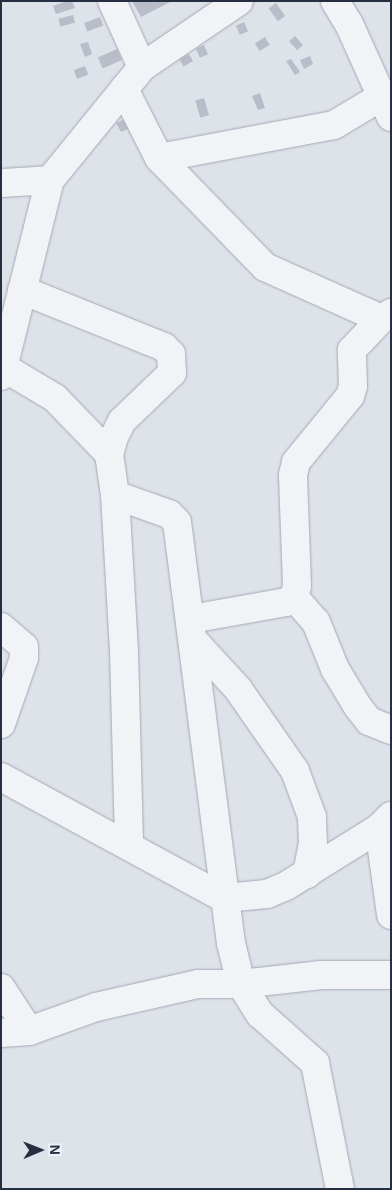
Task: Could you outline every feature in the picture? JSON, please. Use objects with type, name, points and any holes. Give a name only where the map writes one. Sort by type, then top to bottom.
[{"type":"street","points":[[112,1],[142,67]]},
{"type":"street","points":[[109,454],[55,398],[2,372],[50,180],[142,67],[239,1]]},
{"type":"street","points":[[158,158],[334,125],[387,106],[349,24],[335,1]]},
{"type":"street","points":[[124,89],[158,158],[265,267],[387,320],[352,350],[353,386],[350,396],[296,462],[293,475],[297,586],[294,596],[286,602],[192,629]]},
{"type":"street","points":[[1,183],[50,180]]},
{"type":"street","points":[[22,290],[164,347],[171,354],[172,373],[122,421],[109,454],[115,494],[124,651],[129,846]]},
{"type":"street","points":[[115,494],[169,514],[176,522],[192,629],[224,898],[242,984],[260,1014],[315,1063],[340,1189]]},
{"type":"street","points":[[294,596],[316,622],[335,669],[358,707],[369,721],[391,730]]},
{"type":"street","points":[[1,627],[24,647],[24,658],[1,724]]},
{"type":"street","points":[[192,629],[238,689],[295,771],[312,817],[313,843],[307,874]]},
{"type":"street","points":[[1,777],[224,898],[267,894],[307,874],[385,822],[391,915]]},
{"type":"street","points":[[1,1033],[29,1030],[96,1007],[198,984],[242,984],[321,975],[391,974]]},
{"type":"street","points":[[1,988],[29,1030]]},
{"type":"building","points":[[72,1],[75,8],[56,14],[53,6]]},
{"type":"building","points":[[132,1],[172,1],[141,17]]},
{"type":"building","points":[[276,3],[285,16],[278,21],[269,8]]},
{"type":"building","points":[[73,15],[75,23],[60,26],[58,19]]},
{"type":"building","points":[[100,17],[103,25],[87,31],[84,23]]},
{"type":"building","points":[[244,22],[248,31],[240,35],[236,26]]},
{"type":"building","points":[[295,36],[303,45],[297,50],[289,41]]},
{"type":"building","points":[[265,37],[270,45],[260,51],[255,43]]},
{"type":"building","points":[[88,42],[92,54],[85,57],[80,44]]},
{"type":"building","points":[[204,45],[208,54],[200,58],[196,49]]},
{"type":"building","points":[[117,49],[122,60],[103,69],[98,58]]},
{"type":"building","points":[[189,54],[193,61],[183,66],[179,60]]},
{"type":"building","points":[[310,56],[313,64],[304,69],[300,60]]},
{"type":"building","points":[[291,59],[300,72],[295,75],[286,61]]},
{"type":"building","points":[[85,66],[88,74],[77,79],[74,70]]},
{"type":"building","points":[[260,93],[265,108],[258,110],[252,96]]},
{"type":"building","points":[[204,98],[209,115],[200,118],[195,100]]},
{"type":"building","points":[[123,120],[128,129],[121,132],[116,123]]}]
